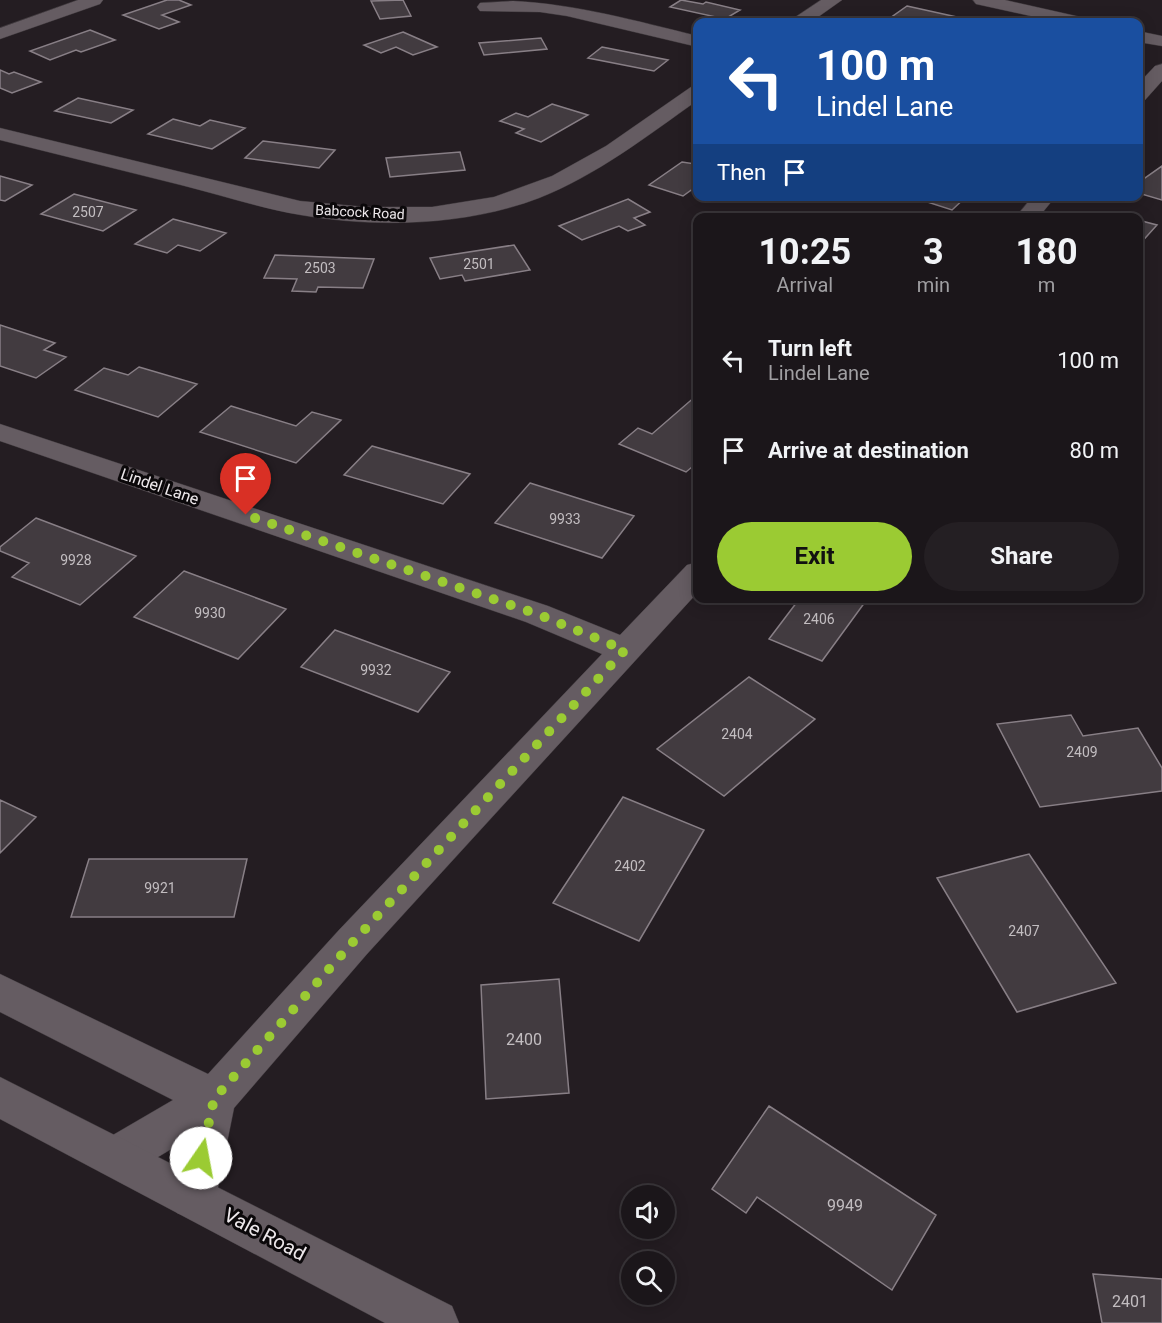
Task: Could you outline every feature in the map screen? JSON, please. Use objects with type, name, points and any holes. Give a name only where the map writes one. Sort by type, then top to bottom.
[{"type":"street","points":[[0,34],[94,0]]},
{"type":"street","points":[[806,18],[833,0]]},
{"type":"street","points":[[982,0],[1061,18]]},
{"type":"street","points":[[486,7],[520,4],[560,8],[693,41]]},
{"type":"street","points":[[1143,37],[1162,41]]},
{"type":"street","points":[[1143,91],[1162,70]]},
{"type":"street","name":"Babcock Road","points":[[0,134],[300,208],[338,213],[412,214],[489,204],[526,195],[558,182],[583,169],[693,95]]},
{"type":"street","points":[[1030,213],[1041,201]]},
{"type":"street","name":"Lindel Lane","points":[[0,432],[537,614],[625,650]]},
{"type":"street","points":[[117,1157],[214,1099],[353,942],[693,577]]},
{"type":"street","points":[[0,992],[214,1099]]},
{"type":"street","name":"Vale Road","points":[[0,1097],[435,1323]]},
{"type":"street","points":[[193,1197],[214,1099]]},
{"type":"building","points":[[167,0],[179,0],[191,5],[162,15],[179,22],[159,29],[123,15]]},
{"type":"building","points":[[403,0],[411,16],[380,19],[371,1]]},
{"type":"building","points":[[681,0],[703,4],[706,2],[740,10],[727,18],[720,18],[670,7]]},
{"type":"building","points":[[907,6],[961,18],[902,18],[893,16]]},
{"type":"building","points":[[90,30],[115,40],[81,52],[76,50],[50,60],[30,51]]},
{"type":"building","points":[[403,32],[437,47],[413,55],[396,47],[381,53],[364,45]]},
{"type":"building","points":[[541,38],[547,49],[484,55],[479,43]]},
{"type":"building","points":[[602,47],[668,60],[654,71],[588,58]]},
{"type":"building","points":[[0,70],[9,74],[14,72],[41,82],[12,93],[0,88]]},
{"type":"building","points":[[78,98],[133,110],[111,123],[55,111]]},
{"type":"building","points":[[552,104],[588,115],[541,142],[516,133],[524,129],[500,121],[516,113],[528,117]]},
{"type":"building","points":[[173,119],[200,126],[210,120],[245,128],[212,149],[148,134]]},
{"type":"building","points":[[263,141],[335,150],[319,168],[245,158]]},
{"type":"building","points":[[460,152],[465,170],[390,177],[386,158]]},
{"type":"building","points":[[682,162],[693,164],[693,189],[683,196],[649,185]]},
{"type":"building","points":[[1162,166],[1162,200],[1143,194],[1143,179]]},
{"type":"building","points":[[0,176],[32,185],[5,201],[0,200]]},
{"type":"building","points":[[74,194],[136,210],[103,231],[41,214]]},
{"type":"building","points":[[628,199],[650,212],[634,218],[645,225],[628,231],[619,226],[582,240],[559,226]]},
{"type":"building","points":[[924,201],[962,201],[952,210]]},
{"type":"building","points":[[173,219],[226,233],[200,251],[178,245],[167,253],[135,244]]},
{"type":"building","points":[[1143,221],[1157,225],[1143,240]]},
{"type":"building","points":[[514,245],[530,270],[465,281],[462,275],[440,279],[430,258]]},
{"type":"building","points":[[275,255],[374,259],[363,288],[318,287],[316,292],[292,291],[297,279],[264,278]]},
{"type":"building","points":[[0,325],[55,343],[44,350],[66,357],[36,378],[0,366]]},
{"type":"building","points":[[139,367],[197,384],[158,417],[75,390],[104,368],[128,375]]},
{"type":"building","points":[[693,398],[693,466],[686,472],[619,444],[638,428],[652,434]]},
{"type":"building","points":[[231,406],[296,426],[312,412],[341,420],[296,463],[200,432]]},
{"type":"building","points":[[372,446],[470,474],[443,504],[344,475]]},
{"type":"building","points":[[530,483],[634,516],[602,558],[495,523]]},
{"type":"building","points":[[36,518],[136,556],[80,605],[12,577],[29,563],[0,551],[0,547]]},
{"type":"building","points":[[184,571],[286,609],[238,659],[134,617]]},
{"type":"building","points":[[796,603],[864,603],[822,661],[769,639]]},
{"type":"building","points":[[335,630],[450,672],[418,712],[301,667]]},
{"type":"building","points":[[749,677],[815,719],[724,796],[657,749]]},
{"type":"building","points":[[1071,715],[1083,736],[1138,728],[1162,768],[1162,791],[1040,807],[997,724]]},
{"type":"building","points":[[623,797],[704,830],[639,941],[553,903]]},
{"type":"building","points":[[0,800],[36,817],[0,853]]},
{"type":"building","points":[[1029,854],[1116,983],[1017,1012],[937,878]]},
{"type":"building","points":[[89,859],[247,859],[234,917],[71,917]]},
{"type":"building","points":[[559,979],[569,1093],[486,1099],[481,985]]},
{"type":"building","points":[[769,1106],[936,1215],[892,1290],[757,1197],[746,1213],[712,1189]]},
{"type":"building","points":[[1093,1274],[1162,1279],[1162,1323],[1102,1323]]},
{"type":"route","points":[[201,1158],[214,1099],[353,942],[625,650],[537,614],[246,515]]}]
